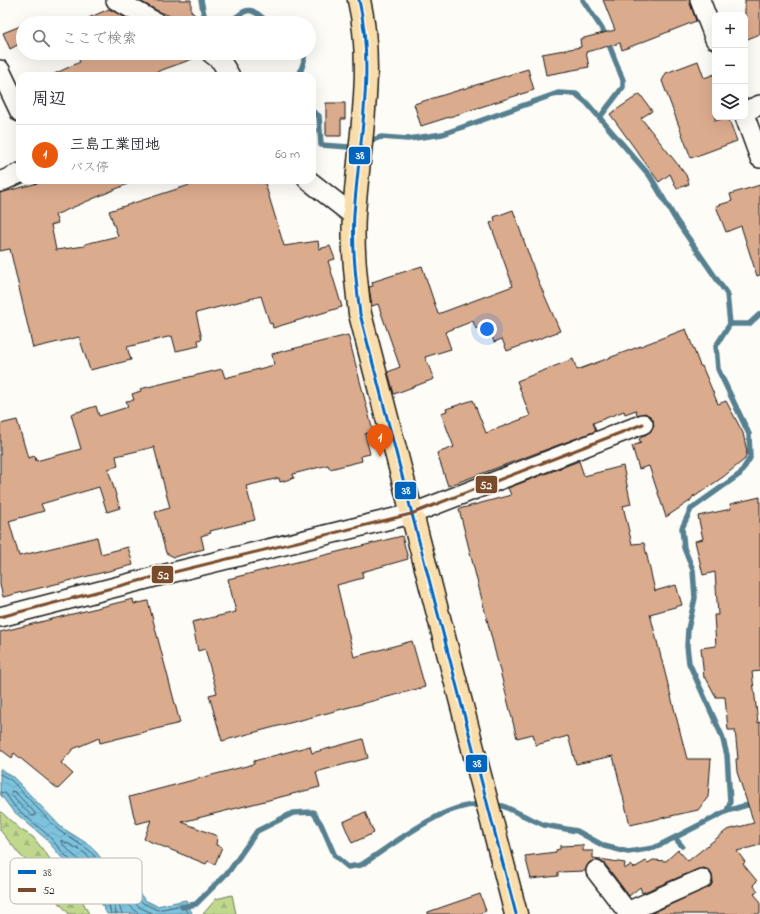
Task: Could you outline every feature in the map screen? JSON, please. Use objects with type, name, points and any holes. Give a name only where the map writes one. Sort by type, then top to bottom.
[{"type":"main road","points":[[359,0],[364,31],[366,77],[354,216],[354,267],[360,314],[516,914]]},
{"type":"street","points":[[116,0],[145,16]]},
{"type":"street","points":[[700,0],[712,31]]},
{"type":"street","points":[[220,60],[228,72]]},
{"type":"street","points":[[0,70],[16,104]]},
{"type":"street","points":[[748,110],[760,105]]},
{"type":"street","points":[[746,120],[760,158]]},
{"type":"street","points":[[0,182],[16,175]]},
{"type":"street","points":[[313,184],[354,216]]},
{"type":"street","points":[[0,617],[150,578],[411,514],[643,424]]},
{"type":"street","points":[[596,871],[628,913],[702,879]]},
{"type":"green space","points":[[0,811],[21,830],[33,837],[49,858],[23,858],[0,830]]},
{"type":"green space","points":[[232,895],[236,914],[203,914],[216,899]]},
{"type":"green space","points":[[60,904],[84,904],[89,914],[69,914]]},
{"type":"water","points":[[0,769],[13,777],[61,827],[91,846],[101,858],[62,858],[46,839],[12,810],[0,794]]},
{"type":"water","points":[[142,897],[145,900],[157,906],[186,900],[192,913],[107,914],[102,904],[142,904]]},
{"type":"building","points":[[138,0],[191,0],[191,11],[196,16],[170,16]]},
{"type":"building","points":[[603,0],[689,0],[696,21],[622,50],[620,43],[586,52],[589,67],[546,75],[542,54],[581,47],[580,39],[615,30]]},
{"type":"building","points":[[745,0],[760,0],[760,34],[748,39],[748,12],[745,12]]},
{"type":"building","points":[[109,9],[122,16],[93,16]]},
{"type":"building","points":[[16,28],[16,46],[10,49],[3,33]]},
{"type":"building","points":[[79,60],[190,60],[156,72],[59,72],[80,62]]},
{"type":"building","points":[[698,61],[704,78],[712,75],[712,120],[729,120],[737,141],[691,158],[662,81],[666,73]]},
{"type":"building","points":[[528,69],[534,90],[421,126],[414,104]]},
{"type":"building","points":[[640,94],[652,111],[641,118],[686,175],[689,184],[677,189],[670,174],[659,182],[610,114]]},
{"type":"building","points":[[326,103],[345,103],[345,119],[341,119],[341,136],[326,136]]},
{"type":"building","points":[[34,184],[128,184],[55,215],[58,223],[51,225],[56,250],[85,246],[85,244],[118,236],[109,211],[193,184],[265,184],[284,246],[318,241],[319,249],[330,246],[335,259],[328,261],[342,307],[273,328],[272,323],[270,324],[261,296],[196,313],[202,339],[198,340],[199,346],[176,351],[172,336],[127,347],[131,360],[90,370],[79,337],[33,348],[10,249],[0,251],[0,193]]},
{"type":"building","points":[[760,185],[760,275],[757,276],[741,226],[726,232],[716,206],[732,201],[730,194]]},
{"type":"building","points":[[513,210],[537,278],[560,331],[507,351],[502,339],[494,342],[487,324],[476,329],[473,321],[445,332],[451,349],[425,357],[434,379],[394,394],[388,372],[400,367],[378,304],[372,306],[369,287],[373,286],[372,282],[422,266],[438,314],[513,286],[490,223],[495,221],[494,217]]},
{"type":"building","points":[[686,329],[700,366],[702,366],[718,404],[726,401],[743,433],[747,452],[745,459],[723,477],[694,497],[694,495],[690,501],[666,517],[649,466],[639,469],[632,446],[641,443],[639,439],[651,431],[654,426],[653,420],[645,413],[637,415],[636,410],[625,414],[624,411],[593,423],[596,431],[448,486],[437,453],[454,447],[441,413],[447,411],[446,409],[473,400],[486,433],[530,416],[517,381],[573,359],[577,370]]},
{"type":"building","points":[[348,335],[373,431],[365,434],[370,454],[361,456],[362,461],[330,469],[328,465],[293,474],[294,478],[280,482],[279,478],[246,486],[255,520],[210,531],[211,533],[201,536],[204,549],[174,557],[166,553],[155,512],[170,508],[154,447],[116,456],[118,466],[108,469],[120,508],[107,512],[99,487],[41,504],[44,511],[9,521],[19,556],[97,537],[101,554],[128,547],[133,565],[3,597],[0,585],[0,424],[17,420],[28,458],[35,456],[36,461],[81,449],[71,414],[96,406],[99,416],[128,407],[126,401],[134,400],[132,394],[141,391],[140,389],[222,369],[225,378],[274,365],[272,354]]},
{"type":"building","points":[[579,461],[584,476],[623,466],[631,504],[623,506],[632,544],[644,543],[655,591],[676,585],[682,605],[650,614],[687,759],[711,759],[708,797],[698,810],[630,825],[613,756],[576,764],[568,736],[536,745],[533,734],[517,738],[459,509],[511,495],[508,488]]},
{"type":"building","points":[[760,497],[760,671],[752,672],[758,723],[760,722],[760,845],[737,851],[745,862],[743,864],[757,881],[753,885],[758,891],[754,894],[760,901],[760,914],[650,914],[711,886],[713,881],[712,875],[709,870],[704,868],[698,869],[642,893],[640,887],[629,896],[605,864],[600,861],[590,862],[585,871],[558,872],[558,876],[531,879],[525,856],[556,852],[556,850],[560,849],[560,846],[583,845],[583,851],[593,851],[593,858],[625,863],[624,869],[631,865],[634,868],[646,861],[648,863],[653,860],[666,861],[678,850],[688,861],[727,830],[754,823],[737,772],[736,759],[738,759],[735,730],[728,730],[725,697],[716,697],[706,678],[704,678],[701,648],[716,646],[714,615],[718,615],[715,572],[703,575],[695,541],[703,539],[698,516],[731,509],[730,504]]},
{"type":"building","points":[[402,536],[408,559],[362,572],[363,578],[337,585],[354,657],[412,641],[425,687],[222,741],[209,695],[217,693],[205,649],[198,651],[192,622],[236,612],[228,579]]},
{"type":"building","points":[[133,599],[134,604],[148,601],[180,723],[100,743],[99,738],[73,749],[61,763],[73,774],[58,789],[14,753],[12,758],[0,749],[0,632]]},
{"type":"building","points":[[363,739],[368,758],[316,772],[320,787],[182,822],[217,836],[216,845],[222,847],[215,864],[208,861],[206,864],[144,839],[151,820],[136,824],[129,797],[254,764],[254,761],[310,746],[312,753]]},
{"type":"building","points":[[365,812],[374,833],[352,843],[343,822]]},
{"type":"building","points":[[480,894],[486,911],[478,914],[428,914],[428,912]]},
{"type":"waterway","points":[[201,0],[205,16]]},
{"type":"waterway","points":[[583,0],[604,32],[623,80],[623,87],[600,117]]},
{"type":"waterway","points":[[238,16],[246,11],[255,12],[260,16]]},
{"type":"waterway","points":[[300,72],[304,60]]},
{"type":"waterway","points":[[367,142],[381,137],[408,139],[443,134],[558,93],[576,94],[586,102],[650,176],[676,220],[727,294],[730,324],[716,346],[718,369],[749,434],[750,458],[740,474],[691,509],[682,528],[684,548],[693,570],[695,598],[688,629],[687,646],[689,663],[722,736],[727,755],[730,802],[727,811],[654,848],[628,852],[604,846],[577,831],[544,825],[503,806],[493,805]]},
{"type":"waterway","points":[[316,114],[319,116],[321,145],[349,147],[356,145]]},
{"type":"waterway","points":[[730,324],[749,324],[760,314]]},
{"type":"waterway","points":[[727,811],[760,801]]},
{"type":"waterway","points":[[182,907],[196,904],[230,870],[257,831],[293,813],[313,812],[321,824],[335,856],[348,867],[361,865],[403,836],[435,817],[467,806],[482,805]]},
{"type":"waterway","points":[[675,838],[682,846]]},
{"type":"transit line","name":"38","points":[[359,0],[364,26],[366,53],[366,80],[362,134],[354,214],[355,264],[360,314],[516,914]]},
{"type":"transit line","name":"52","points":[[0,617],[158,576],[411,514],[643,424]]},
{"type":"place","name":"三島工業団地","points":[[380,457]]}]
